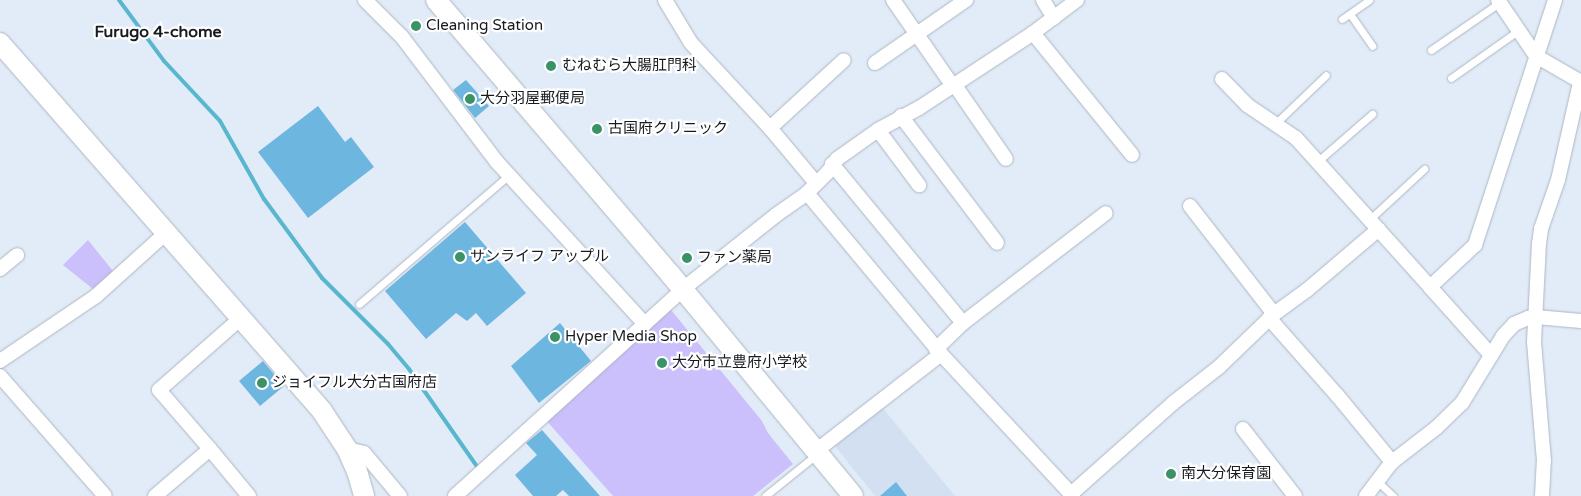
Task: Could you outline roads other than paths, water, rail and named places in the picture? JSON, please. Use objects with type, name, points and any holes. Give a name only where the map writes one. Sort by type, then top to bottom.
[{"type":"street","points":[[365,0],[402,37],[510,175],[645,324]]},
{"type":"street","points":[[436,0],[683,289],[853,496]]},
{"type":"street","points":[[665,0],[691,43],[770,128],[812,188],[939,352],[1072,495],[1172,403],[1219,367],[1271,316],[1307,290],[1375,224]]},
{"type":"street","points":[[893,0],[1006,159]]},
{"type":"street","points":[[875,63],[966,0]]},
{"type":"street","points":[[1043,0],[1054,18]]},
{"type":"street","points":[[456,496],[683,289],[812,188],[828,172],[832,164],[878,130],[919,108],[1034,33],[1077,0]]},
{"type":"street","points":[[1430,287],[1475,246],[1555,0]]},
{"type":"street","points":[[1498,1],[1536,56],[1581,82],[1558,180],[1539,237],[1535,354],[1544,461],[1542,496]]},
{"type":"street","points":[[1034,33],[1132,155]]},
{"type":"street","points":[[0,43],[322,411],[347,449],[358,471],[364,496]]},
{"type":"street","points":[[770,128],[844,60]]},
{"type":"street","points":[[1222,79],[1247,105],[1296,138],[1492,356]]},
{"type":"street","points":[[901,116],[997,243]]},
{"type":"street","points":[[878,130],[919,185]]},
{"type":"street","points":[[832,164],[963,323]]},
{"type":"street","points":[[1190,206],[1271,316],[1392,462]]},
{"type":"street","points":[[817,452],[939,352],[963,323],[1106,213]]},
{"type":"street","points":[[0,361],[96,296],[167,232]]},
{"type":"street","points":[[0,268],[17,255]]},
{"type":"street","points":[[1366,496],[1392,462],[1451,415],[1471,391],[1503,336],[1514,324],[1536,317],[1581,321]]},
{"type":"street","points":[[241,318],[160,390],[249,496]]},
{"type":"street","points":[[0,376],[105,496]]},
{"type":"street","points":[[1243,428],[1295,496]]},
{"type":"street","points":[[155,496],[210,448]]},
{"type":"street","points":[[347,449],[364,452],[400,496]]},
{"type":"lane","points":[[1342,19],[1370,0]]},
{"type":"lane","points":[[1431,50],[1498,1]]},
{"type":"lane","points":[[1350,14],[1372,46]]},
{"type":"lane","points":[[1451,78],[1518,30]]},
{"type":"lane","points":[[1276,123],[1326,75]]},
{"type":"lane","points":[[1318,161],[1372,114]]},
{"type":"lane","points":[[1375,224],[1424,169]]},
{"type":"lane","points":[[359,304],[510,175]]},
{"type":"lane","points":[[765,496],[817,452]]},
{"type":"lane","points":[[1377,481],[1393,496]]},
{"type":"waterway","points":[[119,0],[164,61],[220,121],[264,199],[322,278],[388,344],[409,369],[478,468]]},
{"type":"place","name":"Cleaning Station","points":[[416,26]]},
{"type":"place","name":"むねむら大腸肛門科","points":[[551,66]]},
{"type":"place","name":"大分羽屋郵便局","points":[[470,99]]},
{"type":"place","name":"古国府クリニック","points":[[597,129]]},
{"type":"place","name":"サンライフ アップル","points":[[460,257]]},
{"type":"place","name":"ファン薬局","points":[[687,258]]},
{"type":"place","name":"Hyper Media Shop","points":[[555,337]]},
{"type":"place","name":"大分市立豊府小学校","points":[[662,363]]},
{"type":"place","name":"ジョイフル大分古国府店","points":[[262,383]]},
{"type":"place","name":"南大分保育園","points":[[1171,474]]},
{"type":"district","name":"Furugo 4-chome","points":[[158,32]]}]
